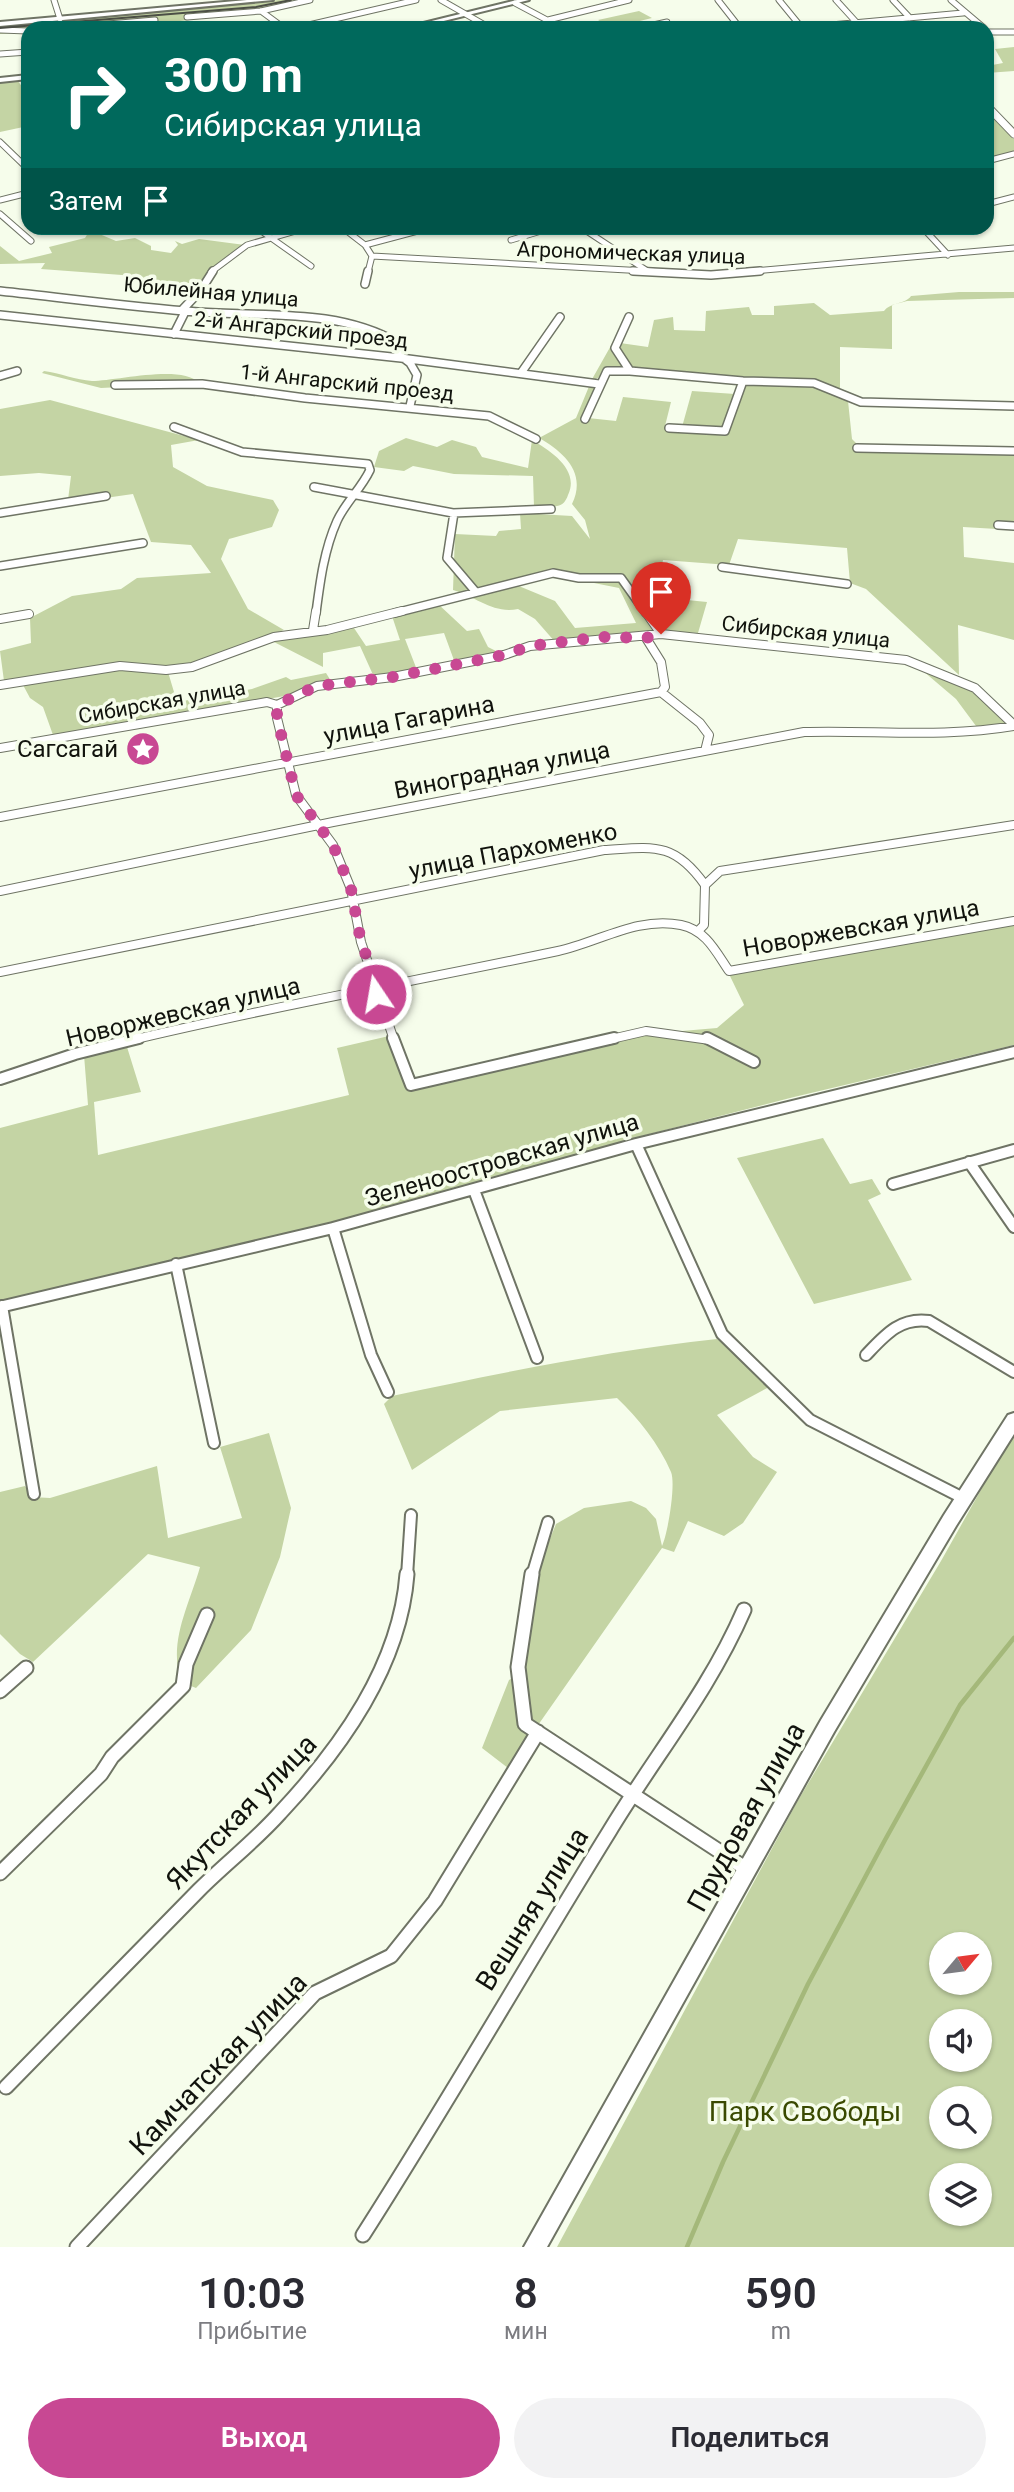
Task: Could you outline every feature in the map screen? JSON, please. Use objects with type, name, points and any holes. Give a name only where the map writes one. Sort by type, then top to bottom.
[{"type":"main road","points":[[87,21],[270,0]]},
{"type":"main road","points":[[440,21],[526,0]]},
{"type":"main road","points":[[0,24],[21,24]]},
{"type":"main road","points":[[0,80],[21,78]]},
{"type":"main road","name":"Прудовая улица","points":[[536,2247],[748,1870],[963,1498],[1014,1420]]},
{"type":"street","points":[[54,0],[60,21]]},
{"type":"street","points":[[187,17],[261,11],[310,0]]},
{"type":"street","points":[[326,21],[416,0]]},
{"type":"street","points":[[440,0],[478,21]]},
{"type":"street","points":[[515,3],[548,20],[629,0]]},
{"type":"street","points":[[718,0],[734,21]]},
{"type":"street","points":[[779,0],[795,21]]},
{"type":"street","points":[[836,0],[856,21]]},
{"type":"street","points":[[893,0],[911,18]]},
{"type":"street","points":[[951,0],[973,21]]},
{"type":"street","points":[[261,11],[275,21]]},
{"type":"street","points":[[879,21],[963,13]]},
{"type":"street","points":[[132,21],[155,20]]},
{"type":"street","points":[[0,30],[21,31]]},
{"type":"street","points":[[994,31],[1014,32]]},
{"type":"street","points":[[0,54],[21,52]]},
{"type":"street","points":[[994,113],[1014,134]]},
{"type":"street","points":[[0,142],[21,162]]},
{"type":"street","points":[[994,159],[1014,154]]},
{"type":"street","points":[[0,200],[21,194]]},
{"type":"street","points":[[994,202],[1014,197]]},
{"type":"street","points":[[0,214],[21,232]]},
{"type":"street","points":[[25,235],[32,241]]},
{"type":"street","points":[[174,334],[184,314],[183,309],[201,290],[211,272],[247,245],[273,235]]},
{"type":"street","points":[[351,235],[365,245],[372,256],[365,284]]},
{"type":"street","points":[[365,245],[403,235]]},
{"type":"street","points":[[511,240],[528,235]]},
{"type":"street","points":[[592,235],[649,273]]},
{"type":"street","points":[[929,235],[948,255]]},
{"type":"street","points":[[268,236],[311,266]]},
{"type":"street","name":"Агрономическая улица","points":[[372,256],[649,273],[749,273],[1014,248]]},
{"type":"street","name":"Юбилейная улица","points":[[0,291],[183,309],[297,316],[353,325],[396,340],[401,358]]},
{"type":"street","name":"2-й Ангарский проезд","points":[[0,316],[401,358],[599,384]]},
{"type":"street","points":[[521,373],[560,317]]},
{"type":"street","points":[[629,317],[615,348],[630,370]]},
{"type":"street","points":[[401,358],[410,363],[417,375],[410,406]]},
{"type":"street","points":[[585,419],[607,371],[630,370],[743,381],[814,383],[848,399],[862,401],[1014,406]]},
{"type":"street","points":[[0,376],[17,371]]},
{"type":"street","points":[[669,428],[719,433],[729,427],[743,381]]},
{"type":"street","name":"1-й Ангарский проезд","points":[[115,384],[202,384],[305,398],[410,406],[489,416],[536,439]]},
{"type":"street","points":[[174,427],[242,452],[363,462],[370,470],[337,521],[326,553],[313,630]]},
{"type":"street","points":[[857,447],[1014,451]]},
{"type":"street","points":[[314,487],[348,492],[355,497],[454,513],[551,509]]},
{"type":"street","points":[[0,513],[106,496]]},
{"type":"street","points":[[454,513],[447,558],[475,591]]},
{"type":"street","points":[[998,525],[1014,526]]},
{"type":"street","points":[[0,566],[143,543]]},
{"type":"street","points":[[722,567],[847,584]]},
{"type":"street","points":[[0,685],[120,666],[166,670],[191,667],[274,637],[327,630],[553,573],[579,578],[621,579],[661,634]]},
{"type":"street","points":[[0,619],[29,614]]},
{"type":"street","name":"Сибирская улица","points":[[0,748],[267,702],[277,705],[317,686],[393,677],[504,655],[530,646],[601,637],[646,638],[661,634],[906,660],[975,688],[1014,726]]},
{"type":"street","points":[[646,638],[661,662],[665,687],[661,692],[700,723],[709,735],[705,751]]},
{"type":"street","name":"улица Гагарина","points":[[0,817],[661,692]]},
{"type":"street","points":[[277,705],[277,718],[287,763],[299,802],[320,825],[333,845],[351,889],[361,942],[378,986],[376,994],[411,1085],[646,1031],[704,1037],[754,1062]]},
{"type":"street","name":"Виноградная улица","points":[[0,891],[320,825],[804,732],[840,730],[970,734],[1014,726]]},
{"type":"street","points":[[698,931],[704,925],[705,886],[720,871],[1014,825]]},
{"type":"street","name":"улица Пархоменко","points":[[0,972],[616,849],[663,847],[675,851],[690,861],[705,886]]},
{"type":"street","name":"Новоржевская улица","points":[[0,1079],[42,1068],[82,1051],[378,986],[578,947],[631,929],[663,922],[698,931],[712,940],[729,971],[1014,921]]},
{"type":"street","name":"Зеленоостровская улица","points":[[1,1306],[333,1228],[636,1144],[1014,1052]]},
{"type":"street","points":[[636,1144],[722,1334],[810,1420],[963,1498]]},
{"type":"street","points":[[893,1184],[1014,1150]]},
{"type":"street","points":[[969,1162],[1014,1227]]},
{"type":"street","points":[[474,1190],[537,1358]]},
{"type":"street","points":[[333,1228],[371,1355],[388,1392]]},
{"type":"street","points":[[176,1264],[214,1443]]},
{"type":"street","points":[[1,1306],[34,1494]]},
{"type":"street","points":[[866,1355],[894,1325],[914,1317],[929,1321],[1014,1372]]},
{"type":"street","name":"Якутская улица","points":[[6,2087],[213,1876],[279,1815],[340,1745],[372,1689],[396,1629],[406,1587],[411,1515]]},
{"type":"street","points":[[548,1522],[533,1566],[518,1667],[525,1724],[633,1791],[748,1870]]},
{"type":"street","name":"Вешняя улица","points":[[363,2235],[456,2090],[489,2026],[633,1791],[653,1768],[733,1637],[744,1610]]},
{"type":"street","points":[[0,1873],[101,1774],[112,1757],[183,1686],[186,1664],[207,1615]]},
{"type":"street","points":[[0,1691],[26,1668]]},
{"type":"street","name":"Камчатская улица","points":[[77,2247],[315,1993],[391,1956],[435,1901],[538,1732]]},
{"type":"green space","points":[[304,0],[237,14],[179,21],[54,21]]},
{"type":"green space","points":[[639,11],[652,18],[640,21],[598,20]]},
{"type":"green space","points":[[21,24],[21,32],[0,34],[0,26]]},
{"type":"green space","points":[[1014,47],[1014,71],[994,72],[994,65],[1003,63],[995,49]]},
{"type":"green space","points":[[17,80],[21,85],[21,128],[0,132],[0,81]]},
{"type":"green space","points":[[994,119],[1014,139],[1014,152],[994,158]]},
{"type":"green space","points":[[87,235],[102,235],[116,241],[135,238],[151,246],[151,250],[171,253],[178,245],[175,241],[182,244],[199,239],[245,245],[207,272],[199,290],[122,275],[41,269],[45,263],[0,264],[0,246],[19,261],[52,253],[49,247],[85,238]]},
{"type":"green space","points":[[959,292],[1014,292],[1014,298],[907,301],[895,304],[911,296]]},
{"type":"green space","points":[[814,303],[830,315],[884,311],[892,305],[892,349],[840,347],[840,393],[826,385],[620,368],[591,381],[613,342],[648,347],[654,320],[673,317],[674,330],[705,331],[706,311],[749,307],[752,315],[774,315],[774,306]]},
{"type":"green space","points":[[44,371],[92,381],[178,375],[191,377],[199,383],[101,388],[42,373]]},
{"type":"green space","points":[[738,383],[812,385],[848,401],[852,439],[859,446],[1014,449],[1014,530],[963,527],[964,557],[1014,563],[1014,640],[958,625],[959,675],[866,589],[850,583],[847,548],[738,539],[729,565],[663,560],[657,597],[707,602],[698,633],[663,631],[556,643],[535,619],[518,609],[493,607],[453,590],[455,534],[496,536],[499,531],[521,529],[520,513],[572,516],[590,539],[585,520],[572,504],[577,483],[575,473],[557,450],[539,438],[576,418],[590,384],[596,385],[588,418],[616,421],[623,397],[671,402],[665,426],[682,427],[692,391],[735,394]],"holes":[[[554,575],[619,588],[636,623],[575,628],[555,601],[514,584]]]},
{"type":"green space","points":[[50,400],[199,440],[171,445],[173,467],[207,486],[273,500],[279,510],[272,527],[229,539],[221,559],[248,609],[284,630],[168,672],[177,702],[252,689],[286,677],[291,680],[326,673],[331,681],[285,696],[53,735],[43,707],[30,698],[23,685],[4,681],[0,651],[31,643],[30,618],[72,596],[121,589],[137,578],[211,573],[191,545],[151,542],[133,494],[56,505],[68,500],[71,476],[39,473],[0,476],[0,409]]},
{"type":"green space","points":[[406,438],[437,447],[452,440],[476,447],[482,457],[528,468],[532,440],[562,462],[570,477],[571,486],[564,502],[559,505],[534,507],[533,476],[454,474],[413,466],[404,471],[374,467],[379,451]]},
{"type":"green space","points":[[437,603],[467,631],[479,629],[488,647],[500,653],[455,663],[444,633],[405,639],[417,670],[374,677],[360,646],[323,653],[323,667],[272,641],[354,628],[366,646],[400,640],[392,616]]},
{"type":"green space","points":[[916,665],[972,689],[1005,723],[979,730],[956,699]]},
{"type":"green space","points":[[1014,924],[1014,1045],[634,1138],[330,1226],[0,1302],[0,1128],[88,1105],[84,1055],[127,1047],[141,1092],[94,1102],[98,1155],[349,1095],[337,1048],[389,1036],[412,1091],[647,1034],[717,1028],[744,1005],[729,974]]},
{"type":"green space","points":[[823,1138],[850,1184],[872,1179],[881,1194],[868,1200],[912,1280],[814,1304],[737,1158]]},
{"type":"green space","points":[[717,1339],[729,1346],[769,1387],[717,1415],[753,1457],[777,1472],[743,1523],[724,1536],[688,1521],[674,1552],[662,1548],[508,1768],[482,1748],[509,1680],[523,1672],[538,1568],[556,1524],[584,1508],[631,1501],[646,1508],[656,1519],[662,1546],[671,1509],[671,1472],[647,1432],[617,1398],[500,1411],[412,1470],[384,1404],[392,1396],[513,1371],[594,1356]]},
{"type":"green space","name":"Парк Свободы","points":[[1014,1431],[1014,2247],[557,2247],[797,1802],[941,1561]]},
{"type":"green space","points":[[269,1433],[291,1508],[280,1557],[251,1630],[196,1688],[181,1682],[177,1652],[178,1638],[200,1567],[148,1554],[33,1662],[20,1654],[0,1634],[0,1492],[25,1486],[32,1497],[50,1498],[157,1466],[168,1538],[242,1518],[220,1447]]},
{"type":"waterway","points":[[687,2247],[723,2162],[808,1984],[885,1840],[960,1705],[1014,1638]]},
{"type":"tram line","points":[[85,21],[256,7],[291,0]]},
{"type":"tram line","points":[[0,28],[21,26]]},
{"type":"place","name":"Сагсагай","points":[[143,749]]},
{"type":"route","points":[[376,994],[378,986],[361,942],[351,889],[333,845],[296,795],[277,718],[277,705],[301,691],[317,686],[393,677],[504,655],[530,646],[601,637],[646,638],[661,634]]}]
